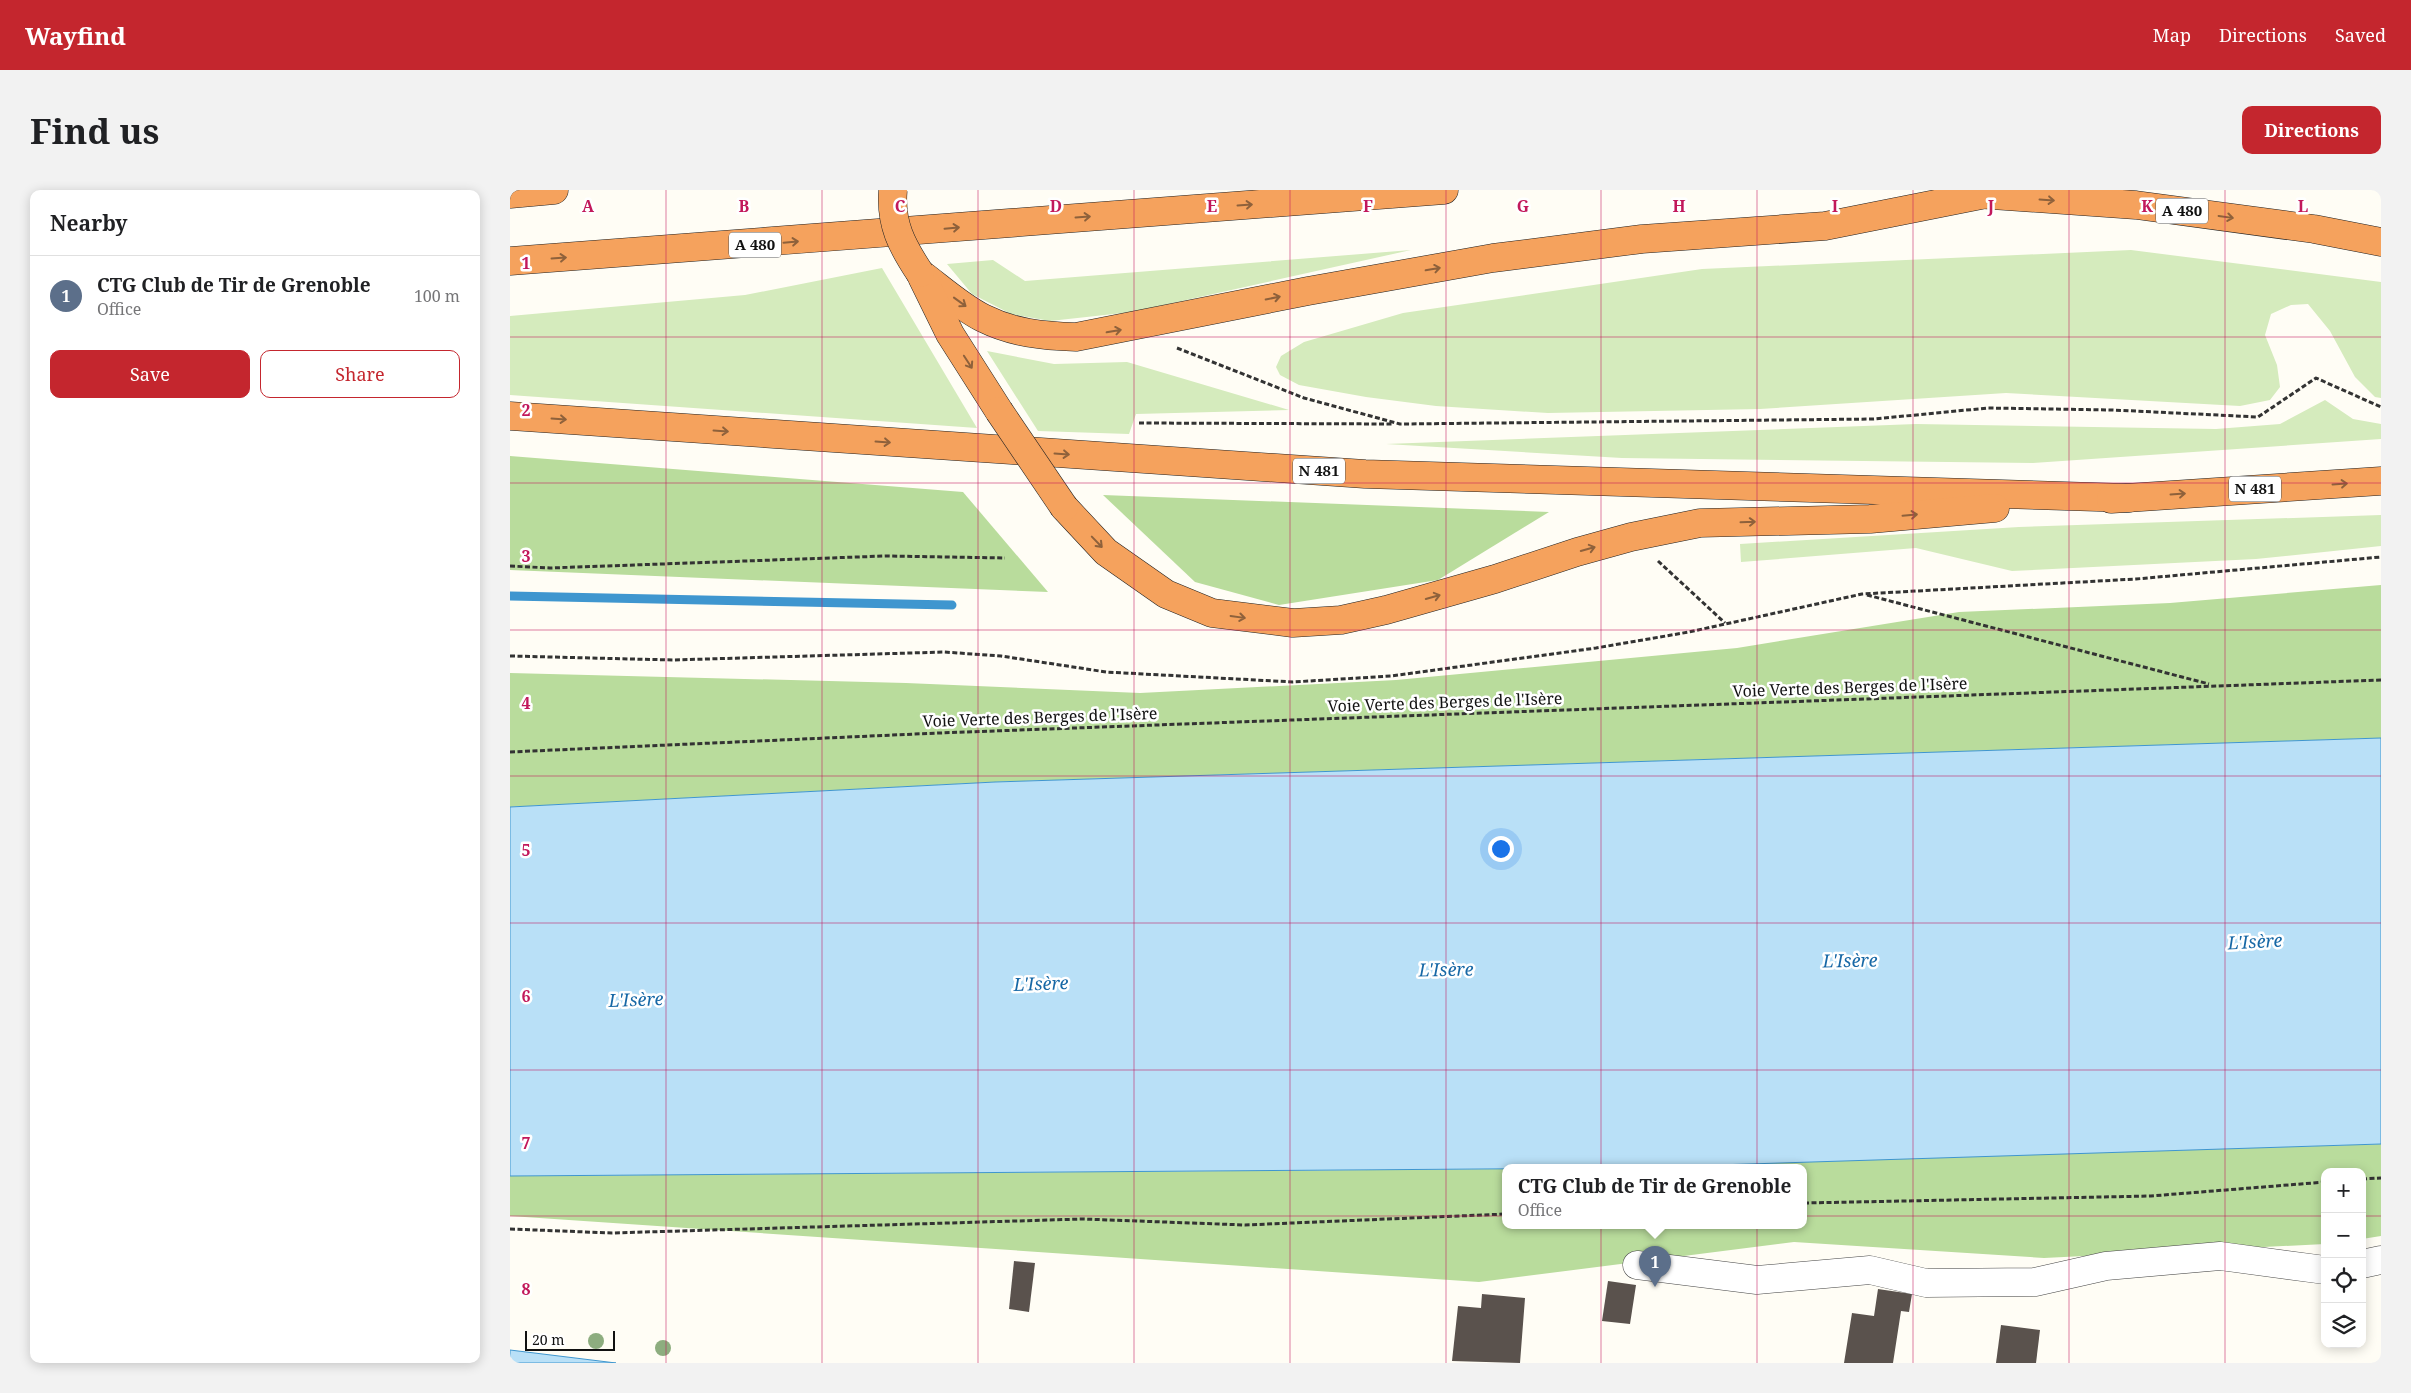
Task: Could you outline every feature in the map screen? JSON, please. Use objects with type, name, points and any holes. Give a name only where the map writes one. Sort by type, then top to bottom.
[{"type":"highway","points":[[510,194],[554,190]]},
{"type":"highway","points":[[893,190],[895,220],[901,243],[920,273],[950,334],[1064,507],[1106,552],[1166,594],[1212,613],[1293,622],[1341,620],[1386,610],[1495,579],[1577,552],[1631,537],[1700,523],[1870,519],[2129,498]]},
{"type":"highway","name":"A 480","points":[[510,261],[770,244],[1000,224],[1444,190]]},
{"type":"highway","name":"A 480","points":[[1941,190],[1981,196],[2136,205],[2314,229],[2381,242]]},
{"type":"highway","points":[[920,273],[982,318],[1013,330],[1037,335],[1076,337],[1308,291],[1493,258],[1642,239],[1825,226],[1981,196]]},
{"type":"highway","name":"N 481","points":[[510,416],[1365,474],[2129,498],[2381,481]]},
{"type":"lane","points":[[1637,1264],[1757,1280],[1870,1270],[1926,1283],[2035,1282],[2106,1266],[2220,1256],[2321,1269]]},
{"type":"lane","points":[[2366,1263],[2381,1260]]},
{"type":"path","points":[[1175,347],[1304,398],[1400,424]]},
{"type":"path","points":[[1140,423],[1400,424],[1874,419],[1988,408],[2114,410],[2258,417],[2316,378],[2381,408]]},
{"type":"path","points":[[1631,537],[1726,624]]},
{"type":"path","points":[[510,566],[550,568],[885,556],[1005,558]]},
{"type":"path","points":[[510,656],[674,660],[944,652],[1001,656],[1106,672],[1293,682],[1401,675],[1596,648],[1726,624],[1862,594],[2136,579],[2381,557]]},
{"type":"path","points":[[1862,594],[2214,685]]},
{"type":"path","name":"Voie Verte des Berges de l'Isère","points":[[510,752],[939,733],[2381,680]]},
{"type":"path","points":[[2366,1179],[2381,1178]]},
{"type":"path","points":[[1807,1203],[2151,1196],[2321,1182]]},
{"type":"path","points":[[510,1229],[612,1232],[1083,1219],[1245,1225],[1502,1214]]},
{"type":"green space","points":[[1411,250],[1132,312],[1050,321],[1011,314],[972,294],[947,264],[993,260],[1025,281]]},
{"type":"green space","points":[[2131,250],[2381,282],[2381,398],[2375,397],[2355,377],[2330,331],[2308,304],[2291,305],[2271,314],[2265,335],[2277,365],[2280,387],[2270,400],[2240,406],[2006,393],[1760,409],[1548,413],[1436,406],[1366,397],[1299,385],[1280,375],[1276,367],[1281,356],[1304,342],[1403,313],[1702,269]]},
{"type":"green space","points":[[882,268],[977,428],[510,395],[510,316],[745,295]]},
{"type":"green space","points":[[987,351],[1054,364],[1127,362],[1289,410],[1136,414],[1129,434],[1038,431]]},
{"type":"green space","points":[[2325,400],[2353,419],[2381,424],[2381,439],[2033,463],[1622,458],[1386,444],[1916,424],[2216,429],[2280,424]]},
{"type":"green space","points":[[510,456],[963,492],[1048,592],[510,570]]},
{"type":"green space","points":[[1103,495],[1549,512],[1438,580],[1279,605],[1195,582]]},
{"type":"green space","points":[[2381,515],[2381,546],[2256,559],[2012,571],[1916,548],[1741,562],[1740,544],[2019,527]]},
{"type":"green space","points":[[2381,585],[2381,738],[995,782],[510,807],[510,673],[906,683],[1140,693],[1396,680],[1737,648],[1959,612],[2170,603]]},
{"type":"green space","points":[[2381,1144],[2381,1236],[2366,1238],[2366,1168],[2321,1168],[2321,1244],[2044,1258],[1794,1242],[1479,1282],[510,1216],[510,1176],[1502,1169],[1502,1229],[1807,1229],[1807,1164],[1730,1164]]},
{"type":"water","name":"L'Isère","points":[[2381,738],[2381,1144],[1748,1164],[1502,1164],[1502,1169],[510,1176],[510,807],[995,782]]},
{"type":"water","points":[[510,1350],[616,1363],[510,1363]]},
{"type":"building","points":[[1014,1261],[1035,1263],[1029,1312],[1009,1309]]},
{"type":"building","points":[[1608,1281],[1636,1285],[1630,1324],[1602,1321]]},
{"type":"building","points":[[1878,1289],[1912,1294],[1909,1312],[1901,1311],[1893,1363],[1844,1363],[1852,1313],[1874,1316]]},
{"type":"building","points":[[1482,1294],[1525,1298],[1520,1363],[1452,1361],[1458,1306],[1481,1308]]},
{"type":"building","points":[[2001,1325],[2040,1330],[2036,1363],[1996,1363]]},
{"type":"waterway","points":[[510,596],[952,605]]},
{"type":"place","name":"CTG Club de Tir de Grenoble","points":[[1655,1287]]}]
